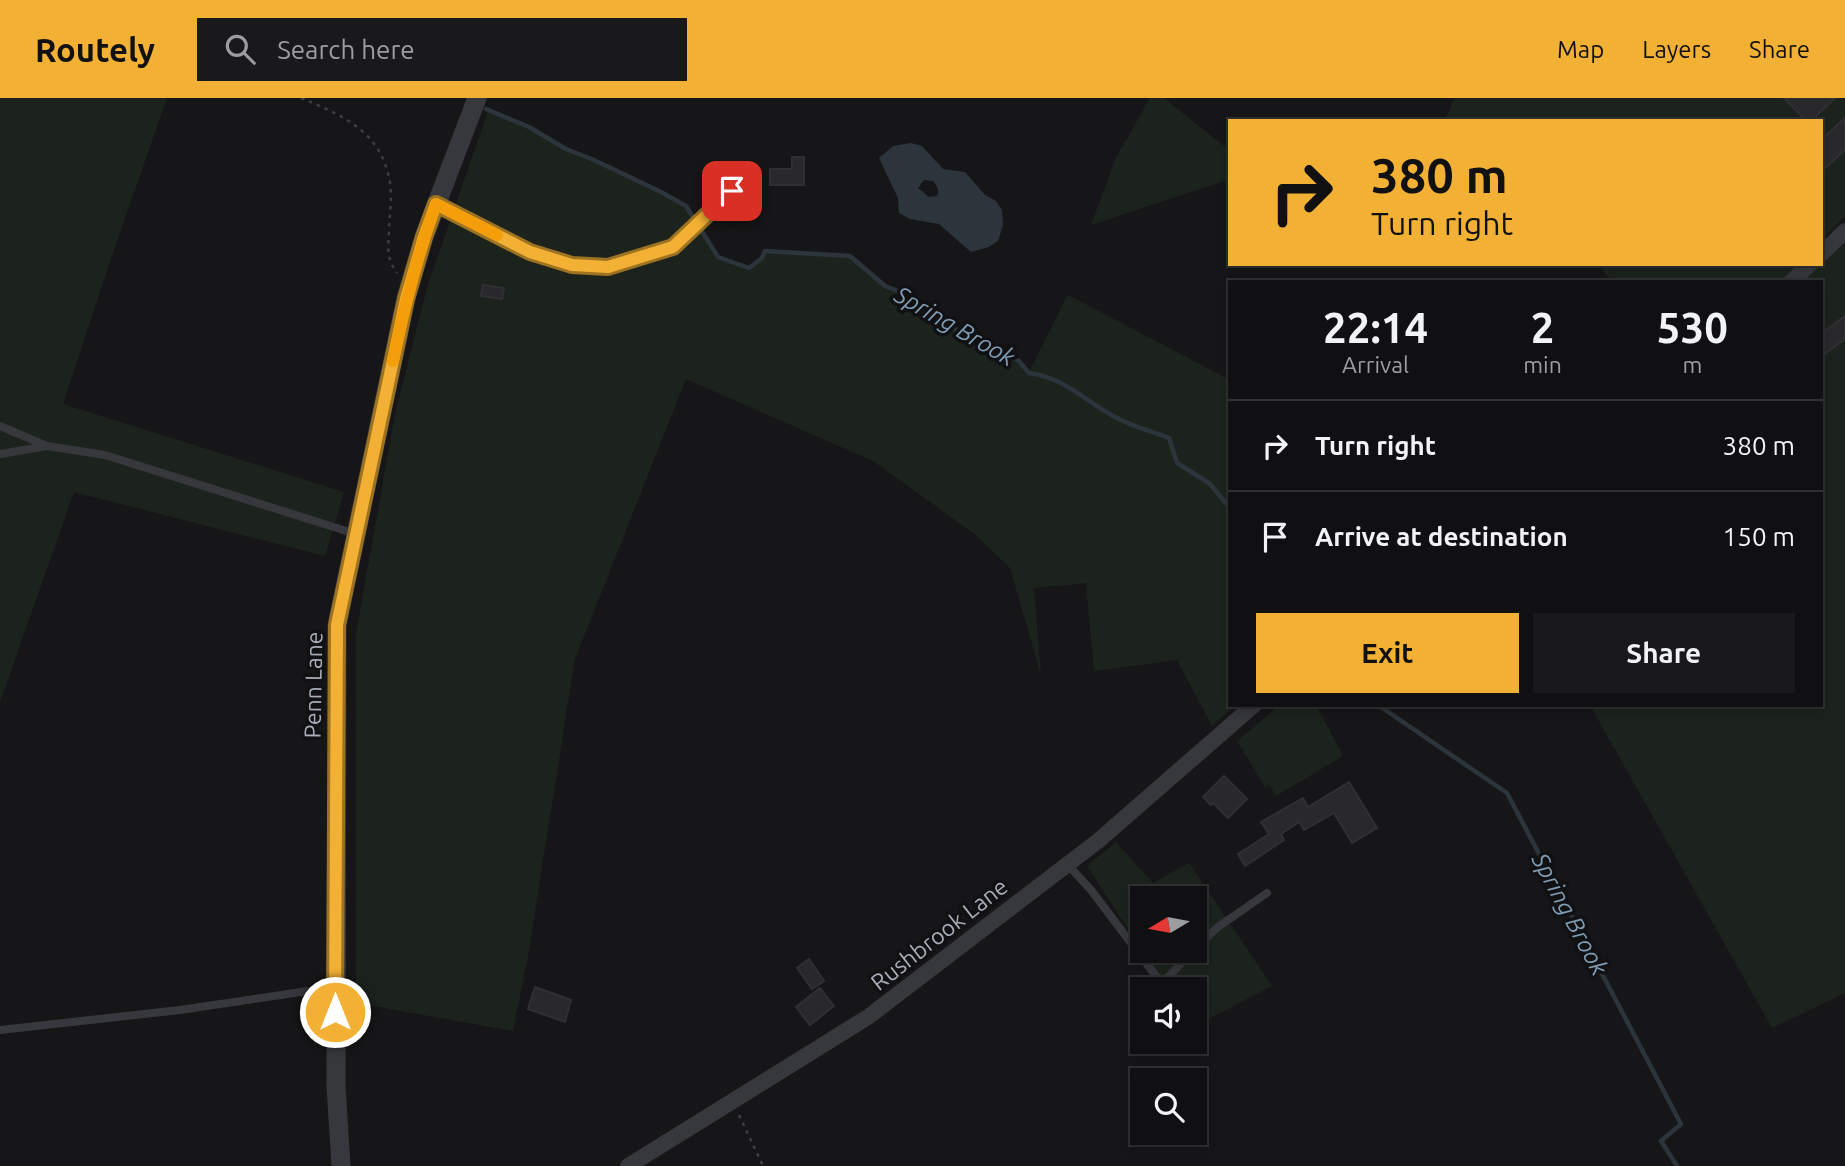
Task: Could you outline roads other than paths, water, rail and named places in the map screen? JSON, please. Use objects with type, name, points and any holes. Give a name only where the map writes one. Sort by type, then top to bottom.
[{"type":"street","name":"Penn Lane","points":[[341,1166],[335,1087],[337,625],[408,291],[424,237],[477,98]]},
{"type":"street","points":[[1823,252],[1845,231]]},
{"type":"street","points":[[1793,280],[1808,266]]},
{"type":"street","name":"Rushbrook Lane","points":[[628,1166],[868,1017],[1098,841],[1252,707]]},
{"type":"lane","points":[[436,204],[530,252],[572,265],[608,267],[673,247],[732,191]]},
{"type":"lane","points":[[0,426],[47,446],[105,455],[356,534]]},
{"type":"lane","points":[[0,454],[47,446]]},
{"type":"lane","points":[[1067,864],[1130,941]]},
{"type":"lane","points":[[1208,936],[1267,894]]},
{"type":"lane","points":[[1146,963],[1162,984],[1181,963]]},
{"type":"lane","points":[[0,1030],[180,1010],[335,987]]},
{"type":"waterway","name":"Spring Brook","points":[[486,109],[529,127],[566,149],[686,206],[718,257],[749,268],[762,258],[765,251],[850,256],[885,286],[906,294],[915,306],[929,316],[1018,360],[1029,373],[1065,385],[1123,421],[1169,438],[1177,463],[1209,483],[1228,506]]},
{"type":"waterway","name":"Spring Brook","points":[[1381,707],[1507,793],[1681,1124],[1661,1141],[1677,1166]]}]
